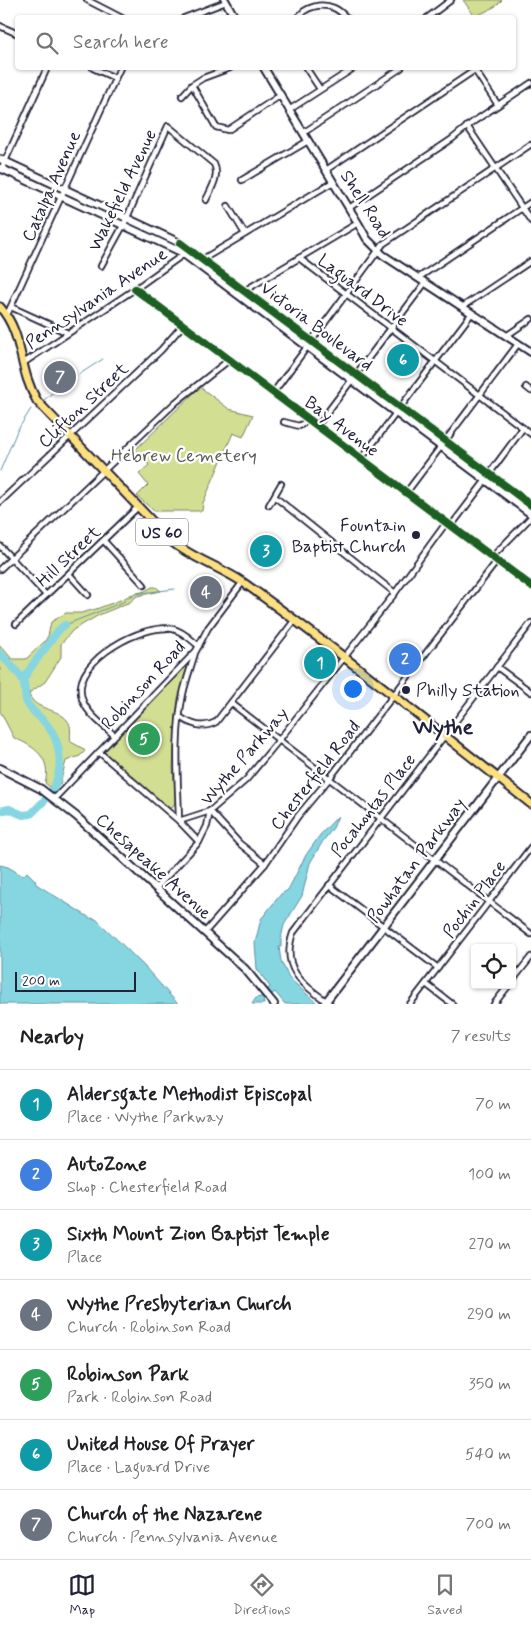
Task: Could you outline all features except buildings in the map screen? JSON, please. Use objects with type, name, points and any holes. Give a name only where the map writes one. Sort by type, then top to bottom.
[{"type":"main road","points":[[225,1],[233,15]]},
{"type":"main road","name":"Shell Road","points":[[265,70],[368,239],[379,251],[531,352]]},
{"type":"main road","name":"Victoria Boulevard","points":[[2,160],[64,193],[126,221],[180,242],[245,290],[352,380],[399,410]]},
{"type":"main road","name":"Victoria Boulevard","points":[[0,169],[64,193]]},
{"type":"main road","name":"Victoria Boulevard","points":[[126,221],[184,254],[238,294],[356,374],[531,516]]},
{"type":"main road","name":"US 60","points":[[0,307],[7,316],[16,335],[27,382],[37,401],[180,549],[242,582],[344,657],[531,804]]},
{"type":"main road","name":"Victoria Boulevard","points":[[443,444],[489,474],[531,505]]},
{"type":"main road","name":"Powhatan Parkway","points":[[327,1003],[531,735]]},
{"type":"main road","name":"Chesapeake Avenue","points":[[0,768],[55,798],[245,969],[274,1004]]},
{"type":"street","points":[[87,0],[116,15]]},
{"type":"street","points":[[431,15],[451,0]]},
{"type":"street","points":[[191,15],[225,1]]},
{"type":"street","points":[[300,15],[313,6],[336,8],[344,15]]},
{"type":"street","points":[[0,26],[15,33]]},
{"type":"street","points":[[0,169],[2,160],[46,70]]},
{"type":"street","points":[[97,70],[115,78]]},
{"type":"street","name":"Catalpa Avenue","points":[[7,316],[119,70]]},
{"type":"street","points":[[182,96],[203,78],[225,70]]},
{"type":"street","points":[[307,70],[320,89]]},
{"type":"street","points":[[289,110],[351,70]]},
{"type":"street","points":[[304,133],[398,70]]},
{"type":"street","points":[[326,170],[472,70]]},
{"type":"street","points":[[476,70],[498,105]]},
{"type":"street","points":[[349,208],[531,83]]},
{"type":"street","points":[[192,86],[216,127],[228,130],[281,95]]},
{"type":"street","name":"Wakefield Avenue","points":[[101,266],[126,221],[168,126],[214,164],[217,175],[206,200]]},
{"type":"street","points":[[467,126],[531,221]]},
{"type":"street","points":[[242,180],[308,141]]},
{"type":"street","points":[[273,393],[387,241],[530,145]]},
{"type":"street","points":[[203,259],[333,182]]},
{"type":"street","points":[[418,278],[531,202]]},
{"type":"street","points":[[228,206],[245,234]]},
{"type":"street","points":[[238,294],[358,223]]},
{"type":"street","name":"Pennsylvania Avenue","points":[[22,364],[184,254]]},
{"type":"street","name":"Laguard Drive","points":[[299,258],[531,434]]},
{"type":"street","points":[[462,307],[531,261]]},
{"type":"street","points":[[317,426],[425,283]]},
{"type":"street","name":"Bay Avenue","points":[[135,289],[531,586]]},
{"type":"street","points":[[11,307],[68,333]]},
{"type":"street","points":[[362,459],[472,314]]},
{"type":"street","points":[[506,336],[531,319]]},
{"type":"street","name":"Clifton Street","points":[[0,502],[161,350],[183,325]]},
{"type":"street","points":[[406,493],[518,344]]},
{"type":"street","points":[[0,570],[175,403],[229,360]]},
{"type":"street","points":[[526,387],[531,391]]},
{"type":"street","points":[[284,422],[299,426],[309,420]]},
{"type":"street","points":[[489,474],[523,428]]},
{"type":"street","points":[[451,526],[486,480]]},
{"type":"street","points":[[269,505],[281,484]]},
{"type":"street","points":[[275,497],[395,593]]},
{"type":"street","name":"Hill Street","points":[[16,624],[138,507]]},
{"type":"street","points":[[492,557],[531,516]]},
{"type":"street","name":"Wythe Parkway","points":[[156,888],[199,842],[207,826],[210,810],[246,780],[279,740],[395,593],[446,523]]},
{"type":"street","points":[[104,541],[144,584]]},
{"type":"street","points":[[0,546],[46,595]]},
{"type":"street","name":"Chesterfield Road","points":[[205,932],[265,864],[298,816],[329,779],[497,561]]},
{"type":"street","points":[[69,574],[88,595]]},
{"type":"street","name":"Robinson Road","points":[[55,798],[196,651],[208,628],[242,582]]},
{"type":"street","points":[[180,717],[197,726],[210,725],[222,716],[294,621]]},
{"type":"street","name":"Pocahontas Place","points":[[327,1003],[306,986],[291,966],[289,952],[294,933],[531,623]]},
{"type":"street","points":[[114,736],[89,711],[83,702],[81,684],[84,675],[91,666],[116,645],[153,630],[164,628],[176,629],[199,646]]},
{"type":"street","points":[[179,821],[177,763],[180,717],[183,694],[196,651]]},
{"type":"street","points":[[497,667],[531,692]]},
{"type":"street","points":[[231,703],[531,934]]},
{"type":"street","points":[[99,752],[179,821],[199,842]]},
{"type":"street","points":[[179,821],[210,810],[239,842],[265,864]]},
{"type":"street","name":"Pochin Place","points":[[410,1004],[531,847]]},
{"type":"street","points":[[329,885],[438,968]]},
{"type":"street","points":[[516,976],[531,957]]},
{"type":"street","points":[[426,984],[452,1004]]},
{"type":"street","points":[[494,1004],[506,989]]},
{"type":"green space","points":[[463,0],[502,0],[496,6],[479,15],[474,15]]},
{"type":"green space","name":"Hebrew Cemetery","points":[[200,387],[229,409],[253,415],[243,437],[233,433],[203,503],[202,511],[154,511],[137,496],[148,485],[139,474],[149,465],[135,450]]},
{"type":"green space","points":[[156,587],[161,591],[137,596],[130,602],[99,615],[73,630],[61,644],[61,657],[45,682],[29,693],[35,703],[63,716],[67,720],[70,725],[71,742],[85,751],[80,756],[66,761],[60,784],[55,791],[45,783],[46,767],[40,754],[14,738],[0,711],[0,645],[12,659],[26,659],[45,641],[51,622],[66,613],[81,613],[96,609]]},
{"type":"green space","points":[[187,663],[189,665],[178,698],[175,730],[173,768],[176,800],[173,807],[167,809],[104,752]]},
{"type":"water","points":[[338,816],[333,828],[310,863],[302,896],[284,925],[281,947],[279,947],[281,961],[289,978],[318,1004],[285,1004],[275,992],[263,1000],[264,1004],[252,1004],[256,998],[261,997],[270,987],[257,969],[255,943],[261,919],[281,894],[288,890],[306,855],[320,835]]},
{"type":"water","points":[[0,865],[8,867],[23,876],[27,872],[35,880],[36,884],[90,918],[96,919],[143,965],[178,1004],[0,1004]]},
{"type":"waterway","points":[[44,400],[58,388],[103,359]]},
{"type":"waterway","points":[[0,471],[17,431],[31,409]]},
{"type":"waterway","points":[[65,625],[123,602],[134,594],[175,589]]},
{"type":"waterway","points":[[23,680],[57,632],[65,625]]},
{"type":"waterway","points":[[0,653],[23,680],[27,703],[53,733],[60,765],[53,789]]},
{"type":"waterway","points":[[0,811],[9,809],[23,815],[31,814],[46,799]]},
{"type":"cycle path","points":[[180,243],[531,505]]},
{"type":"cycle path","points":[[135,289],[531,586]]},
{"type":"place","name":"United House Of Prayer","points":[[403,360]]},
{"type":"place","name":"Church of the Nazarene","points":[[60,377]]},
{"type":"place","name":"Fountain Baptist Church","points":[[416,535]]},
{"type":"place","name":"Sixth Mount Zion Baptist Temple","points":[[266,551]]},
{"type":"place","name":"Wythe Presbyterian Church","points":[[206,592]]},
{"type":"place","name":"AutoZone","points":[[405,659]]},
{"type":"place","name":"Aldersgate Methodist Episcopal","points":[[320,663]]},
{"type":"place","name":"Philly Station","points":[[406,690]]},
{"type":"place","name":"Robinson Park","points":[[144,739]]},
{"type":"district","name":"Wythe","points":[[443,726]]}]
